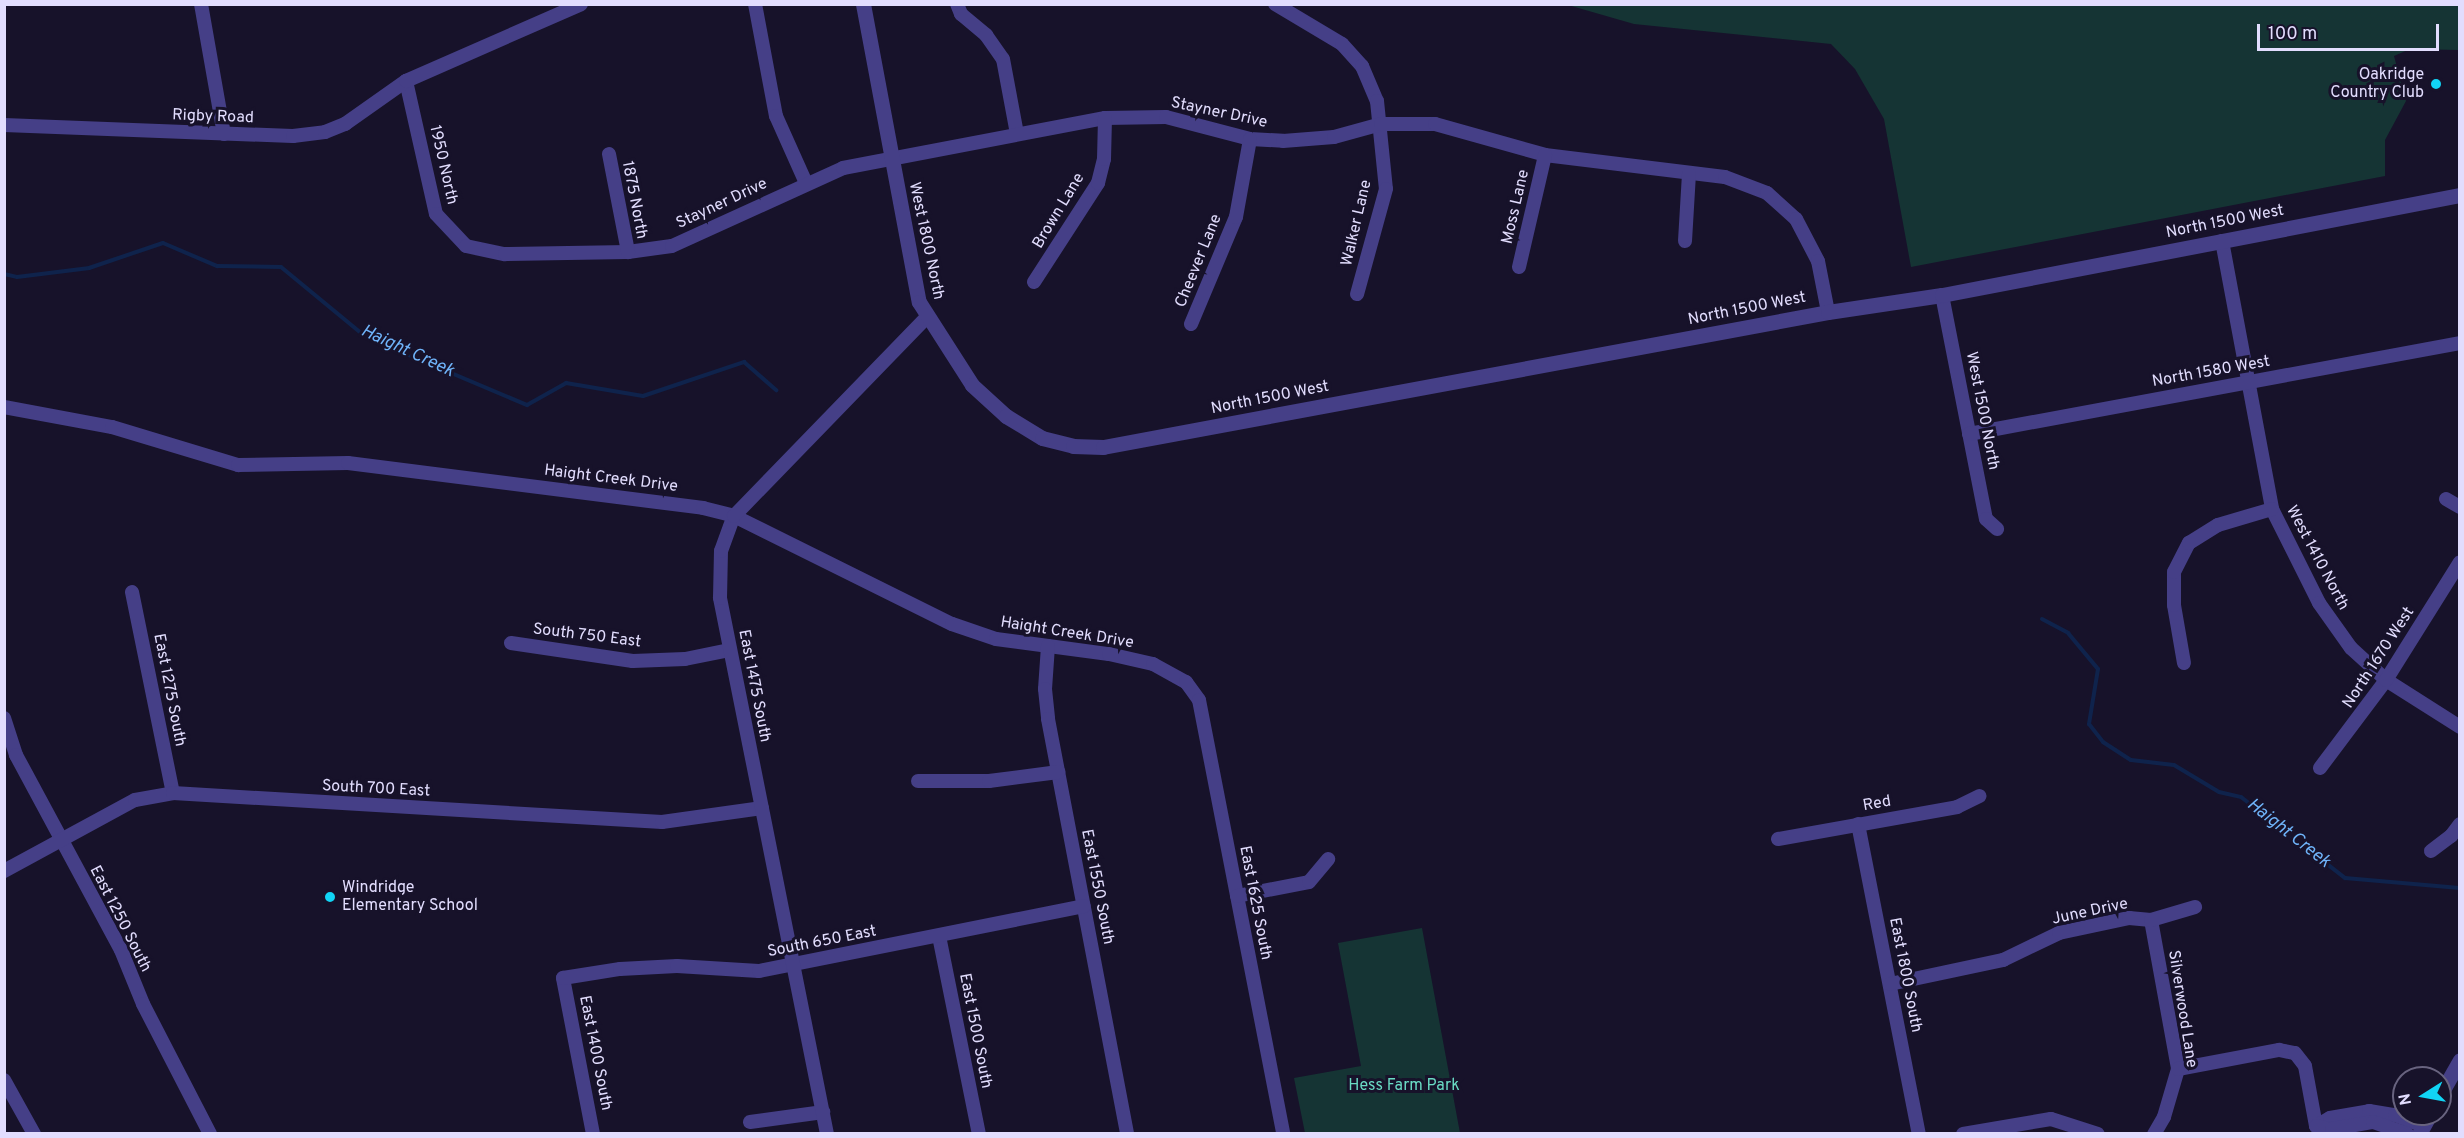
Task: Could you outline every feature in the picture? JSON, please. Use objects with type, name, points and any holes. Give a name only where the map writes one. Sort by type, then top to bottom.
[{"type":"street","points":[[201,4],[224,134]]},
{"type":"street","name":"Rigby Road","points":[[4,125],[293,136],[325,132],[345,124],[406,81],[581,4]]},
{"type":"street","points":[[755,4],[776,116],[806,183]]},
{"type":"street","name":"West 1800 North","points":[[863,4],[890,160],[919,303],[926,318],[972,385],[1006,416],[1042,438]]},
{"type":"street","points":[[957,4],[961,14],[986,35],[1003,59],[1017,134]]},
{"type":"street","name":"Walker Lane","points":[[1275,4],[1342,44],[1362,66],[1373,85],[1381,124],[1386,189],[1357,294]]},
{"type":"street","name":"1950 North","points":[[406,81],[436,214],[466,246]]},
{"type":"street","name":"Stayner Drive","points":[[466,246],[505,254],[627,252],[672,246],[843,168],[1105,118],[1166,117],[1250,139],[1312,140],[1381,124],[1435,124],[1545,155],[1725,177],[1767,193],[1796,219],[1818,261],[1828,312]]},
{"type":"street","name":"Brown Lane","points":[[1034,282],[1098,183],[1105,150],[1105,118]]},
{"type":"street","name":"Cheever Lane","points":[[1191,324],[1236,218],[1250,139]]},
{"type":"street","name":"1875 North","points":[[609,154],[627,252]]},
{"type":"street","name":"Moss Lane","points":[[1519,267],[1545,155]]},
{"type":"street","points":[[1685,241],[1689,174]]},
{"type":"street","name":"North 1500 West","points":[[1042,438],[1072,446],[1103,447],[1828,312],[1942,295],[2460,195]]},
{"type":"street","name":"West 1410 North","points":[[2222,241],[2272,509],[2319,603],[2351,648],[2386,680],[2460,727]]},
{"type":"street","name":"West 1500 North","points":[[1942,295],[1986,519],[1997,529]]},
{"type":"street","name":"East 1475 South","points":[[827,1134],[720,598],[721,551],[734,516],[926,318]]},
{"type":"street","name":"North 1580 West","points":[[1969,434],[2460,343]]},
{"type":"street","name":"Haight Creek Drive","points":[[4,407],[112,427],[238,465],[348,463],[703,508],[734,516],[952,624],[996,639],[1153,664],[1186,682]]},
{"type":"street","points":[[2445,499],[2460,507]]},
{"type":"street","points":[[2184,663],[2174,605],[2174,572],[2189,543],[2218,525],[2272,509]]},
{"type":"street","name":"North 1670 West","points":[[2320,768],[2386,680],[2460,562]]},
{"type":"street","name":"East 1275 South","points":[[132,592],[173,793]]},
{"type":"street","name":"South 750 East","points":[[511,644],[633,661],[685,658],[730,650]]},
{"type":"street","name":"East 1550 South","points":[[1048,646],[1045,689],[1058,772],[1127,1134]]},
{"type":"street","name":"East 1625 South","points":[[1186,682],[1199,700],[1283,1134]]},
{"type":"street","name":"East 1250 South","points":[[4,718],[16,755],[121,951],[143,1004],[210,1134]]},
{"type":"street","points":[[918,781],[989,781],[1058,772]]},
{"type":"street","name":"South 700 East","points":[[4,871],[135,800],[173,793],[662,822],[762,808]]},
{"type":"street","name":"Red","points":[[1778,839],[1957,807],[1980,796]]},
{"type":"street","name":"East 1800 South","points":[[1858,824],[1919,1134]]},
{"type":"street","points":[[2431,851],[2451,836],[2460,824]]},
{"type":"street","points":[[1237,896],[1309,882],[1328,859]]},
{"type":"street","name":"South 650 East","points":[[563,978],[620,969],[677,966],[728,972],[793,966],[1084,906]]},
{"type":"street","name":"June Drive","points":[[1890,984],[2003,960],[2058,933],[2129,918],[2151,920],[2195,907]]},
{"type":"street","name":"Silverwood Lane","points":[[2151,920],[2178,1069],[2164,1117],[2154,1134]]},
{"type":"street","name":"East 1500 South","points":[[939,936],[979,1134]]},
{"type":"street","name":"East 1400 South","points":[[563,978],[593,1134]]},
{"type":"street","points":[[2178,1069],[2279,1050],[2295,1053],[2305,1066],[2316,1126]]},
{"type":"street","points":[[2452,1073],[2460,1059]]},
{"type":"street","points":[[4,1080],[34,1134]]},
{"type":"street","points":[[750,1122],[823,1112]]},
{"type":"street","points":[[2316,1126],[2330,1118],[2369,1112],[2392,1115]]},
{"type":"street","points":[[1963,1134],[2051,1119],[2098,1134]]},
{"type":"street","points":[[2316,1126],[2332,1129],[2373,1122],[2407,1134]]},
{"type":"green space","points":[[1568,5],[2459,5],[2459,50],[2410,49],[2394,56],[2406,101],[2385,140],[2385,176],[1911,267],[1884,119],[1855,69],[1831,44],[1634,24]]},
{"type":"green space","name":"Hess Farm Park","points":[[1422,928],[1460,1133],[1305,1133],[1294,1078],[1361,1066],[1338,943]]},
{"type":"waterway","name":"Haight Creek","points":[[4,274],[17,277],[89,268],[163,243],[217,266],[281,267],[366,337],[527,405],[566,383],[643,396],[744,362],[776,390]]},
{"type":"waterway","name":"Haight Creek","points":[[2042,619],[2068,633],[2098,669],[2089,724],[2103,742],[2131,760],[2174,765],[2219,792],[2241,797],[2345,878],[2460,888]]},
{"type":"place","name":"Oakridge Country Club","points":[[2436,84]]},
{"type":"place","name":"Windridge Elementary School","points":[[330,897]]}]
